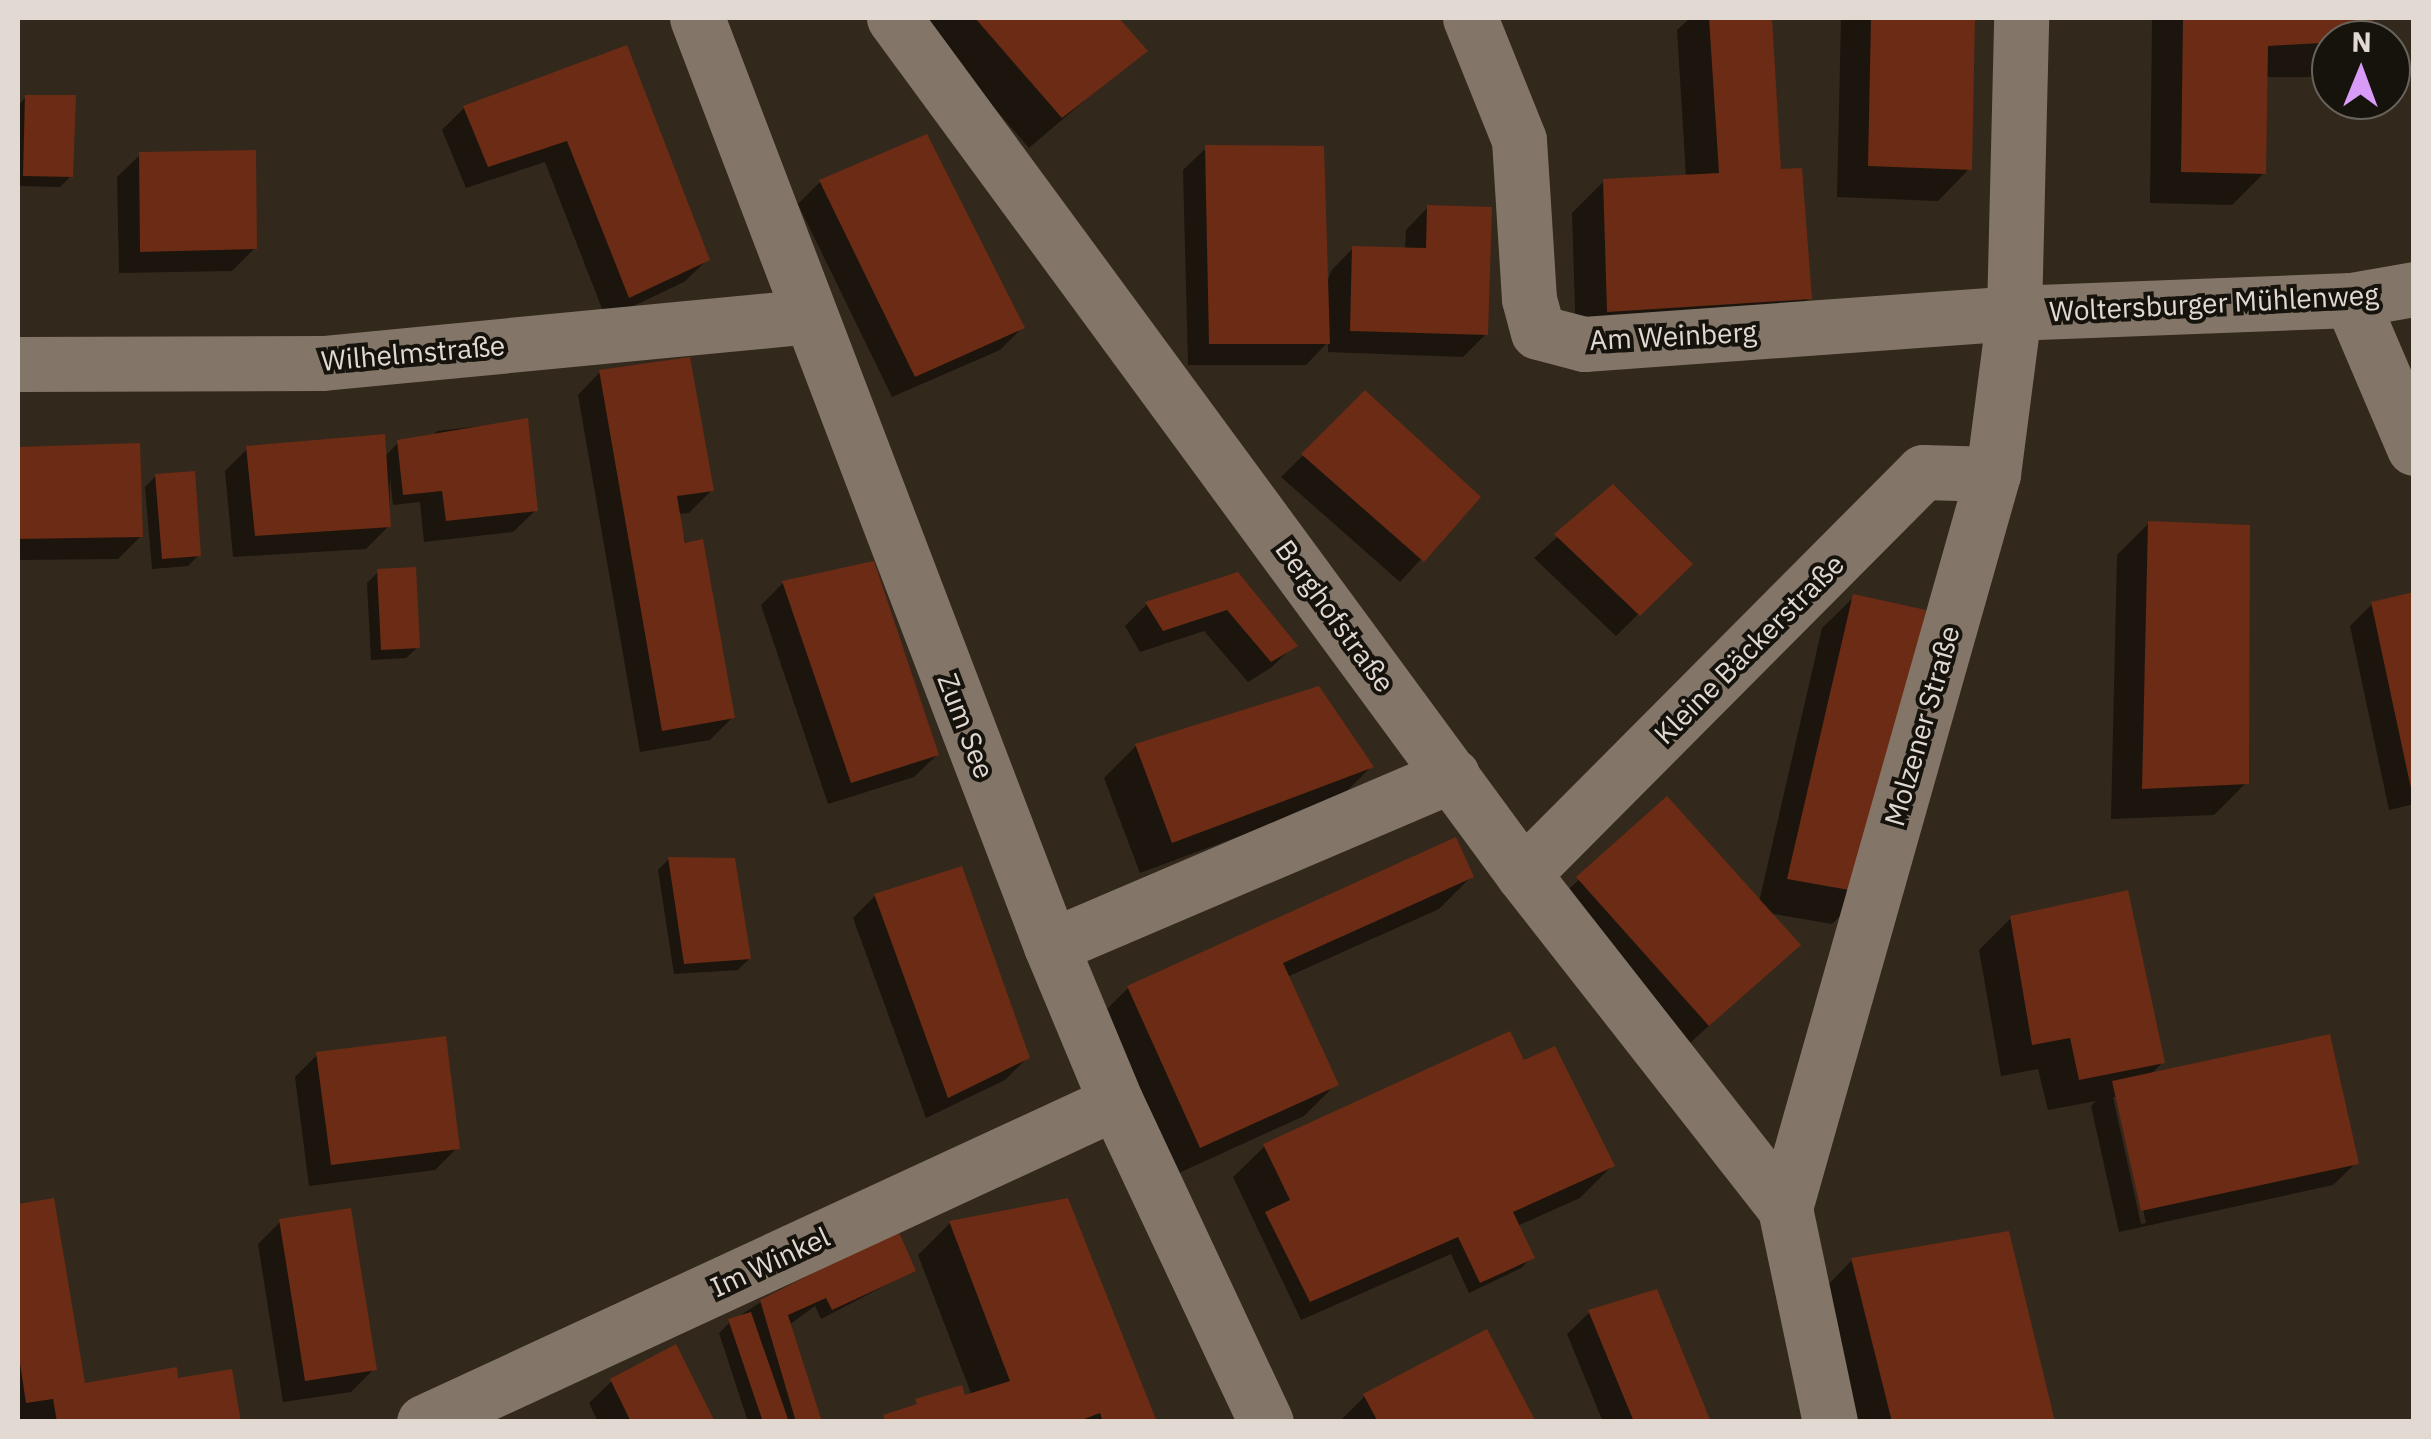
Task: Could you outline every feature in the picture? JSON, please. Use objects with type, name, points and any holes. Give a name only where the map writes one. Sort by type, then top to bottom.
[{"type":"street","name":"Zum See","points":[[696,18],[1051,946],[1116,1102],[1266,1422]]},
{"type":"street","name":"Berghofstraße","points":[[894,18],[1523,874],[1785,1208]]},
{"type":"street","name":"Am Weinberg","points":[[1470,18],[1519,140],[1529,299],[1538,332],[1584,344],[2014,313]]},
{"type":"street","name":"Molzener Straße","points":[[1830,1422],[1785,1208],[1993,474],[2014,313],[2021,18]]},
{"type":"street","name":"Woltersburger Mühlenweg","points":[[2014,313],[2351,300],[2414,289]]},
{"type":"street","points":[[2351,300],[2414,448]]},
{"type":"street","name":"Wilhelmstraße","points":[[18,364],[324,363],[807,316]]},
{"type":"street","name":"Kleine Bäckerstraße","points":[[1523,874],[1924,472],[1993,474]]},
{"type":"street","points":[[1051,946],[1452,776]]},
{"type":"street","name":"Im Winkel","points":[[424,1422],[1116,1102]]},
{"type":"building","points":[[975,18],[1119,18],[1148,51],[1062,118]]},
{"type":"building","points":[[1709,18],[1772,18],[1781,169],[1802,168],[1812,299],[1607,312],[1603,179],[1719,173]]},
{"type":"building","points":[[1871,18],[1975,18],[1972,170],[1868,166]]},
{"type":"building","points":[[2183,18],[2373,18],[2311,20],[2311,44],[2268,46],[2266,174],[2181,172]]},
{"type":"building","points":[[627,45],[710,260],[629,298],[567,141],[488,167],[463,106]]},
{"type":"building","points":[[25,95],[76,95],[73,177],[23,176]]},
{"type":"building","points":[[927,134],[1025,328],[915,377],[819,180]]},
{"type":"building","points":[[1205,145],[1324,146],[1330,344],[1209,344]]},
{"type":"building","points":[[256,150],[257,249],[140,252],[139,152]]},
{"type":"building","points":[[1427,205],[1492,207],[1488,335],[1350,331],[1352,246],[1426,248]]},
{"type":"building","points":[[690,357],[714,491],[677,496],[685,543],[703,539],[735,718],[662,731],[599,370]]},
{"type":"building","points":[[1365,390],[1481,497],[1424,562],[1301,454]]},
{"type":"building","points":[[528,418],[538,511],[446,521],[442,491],[403,495],[397,440]]},
{"type":"building","points":[[385,434],[391,527],[255,536],[246,446]]},
{"type":"building","points":[[140,443],[143,537],[18,539],[18,447]]},
{"type":"building","points":[[195,471],[201,556],[162,559],[155,474]]},
{"type":"building","points":[[1613,484],[1693,564],[1640,616],[1554,534]]},
{"type":"building","points":[[2148,521],[2250,525],[2249,784],[2142,789]]},
{"type":"building","points":[[874,561],[939,755],[851,783],[782,581]]},
{"type":"building","points":[[416,567],[420,648],[381,650],[377,569]]},
{"type":"building","points":[[1238,572],[1298,646],[1271,662],[1227,610],[1163,631],[1145,602]]},
{"type":"building","points":[[2414,592],[2414,793],[2412,793],[2371,602]]},
{"type":"building","points":[[1853,594],[1926,610],[1866,893],[1787,879]]},
{"type":"building","points":[[1319,686],[1374,767],[1172,843],[1135,744]]},
{"type":"building","points":[[1667,796],[1801,945],[1709,1026],[1576,877]]},
{"type":"building","points":[[1456,837],[1474,877],[1283,963],[1339,1085],[1200,1148],[1127,986]]},
{"type":"building","points":[[668,857],[735,858],[751,959],[684,964]]},
{"type":"building","points":[[962,866],[1030,1058],[948,1098],[874,894]]},
{"type":"building","points":[[2128,890],[2165,1063],[2079,1080],[2070,1038],[2032,1045],[2010,916]]},
{"type":"building","points":[[1510,1031],[1524,1060],[1555,1046],[1615,1166],[1513,1212],[1535,1258],[1480,1283],[1458,1237],[1310,1302],[1265,1212],[1290,1200],[1263,1144]]},
{"type":"building","points":[[2330,1034],[2359,1164],[2141,1211],[2112,1081]]},
{"type":"building","points":[[446,1036],[460,1149],[331,1165],[316,1052]]},
{"type":"building","points":[[54,1198],[85,1383],[177,1367],[178,1378],[232,1369],[241,1422],[57,1422],[53,1399],[26,1403],[18,1350],[18,1204]]},
{"type":"building","points":[[1068,1198],[1157,1422],[1103,1422],[1100,1413],[1076,1422],[885,1422],[883,1415],[917,1404],[915,1399],[962,1385],[965,1395],[1010,1381],[949,1221]]},
{"type":"building","points":[[351,1208],[377,1370],[305,1381],[279,1219]]},
{"type":"building","points":[[898,1230],[916,1271],[832,1310],[826,1298],[788,1315],[822,1422],[796,1422],[760,1300]]},
{"type":"building","points":[[2009,1231],[2055,1422],[1892,1422],[1851,1258]]},
{"type":"building","points":[[1657,1289],[1711,1422],[1634,1422],[1588,1310]]},
{"type":"building","points":[[751,1312],[789,1422],[763,1422],[728,1319]]},
{"type":"building","points":[[1487,1329],[1536,1422],[1378,1422],[1363,1394]]},
{"type":"building","points":[[676,1344],[715,1422],[631,1422],[610,1379]]}]
